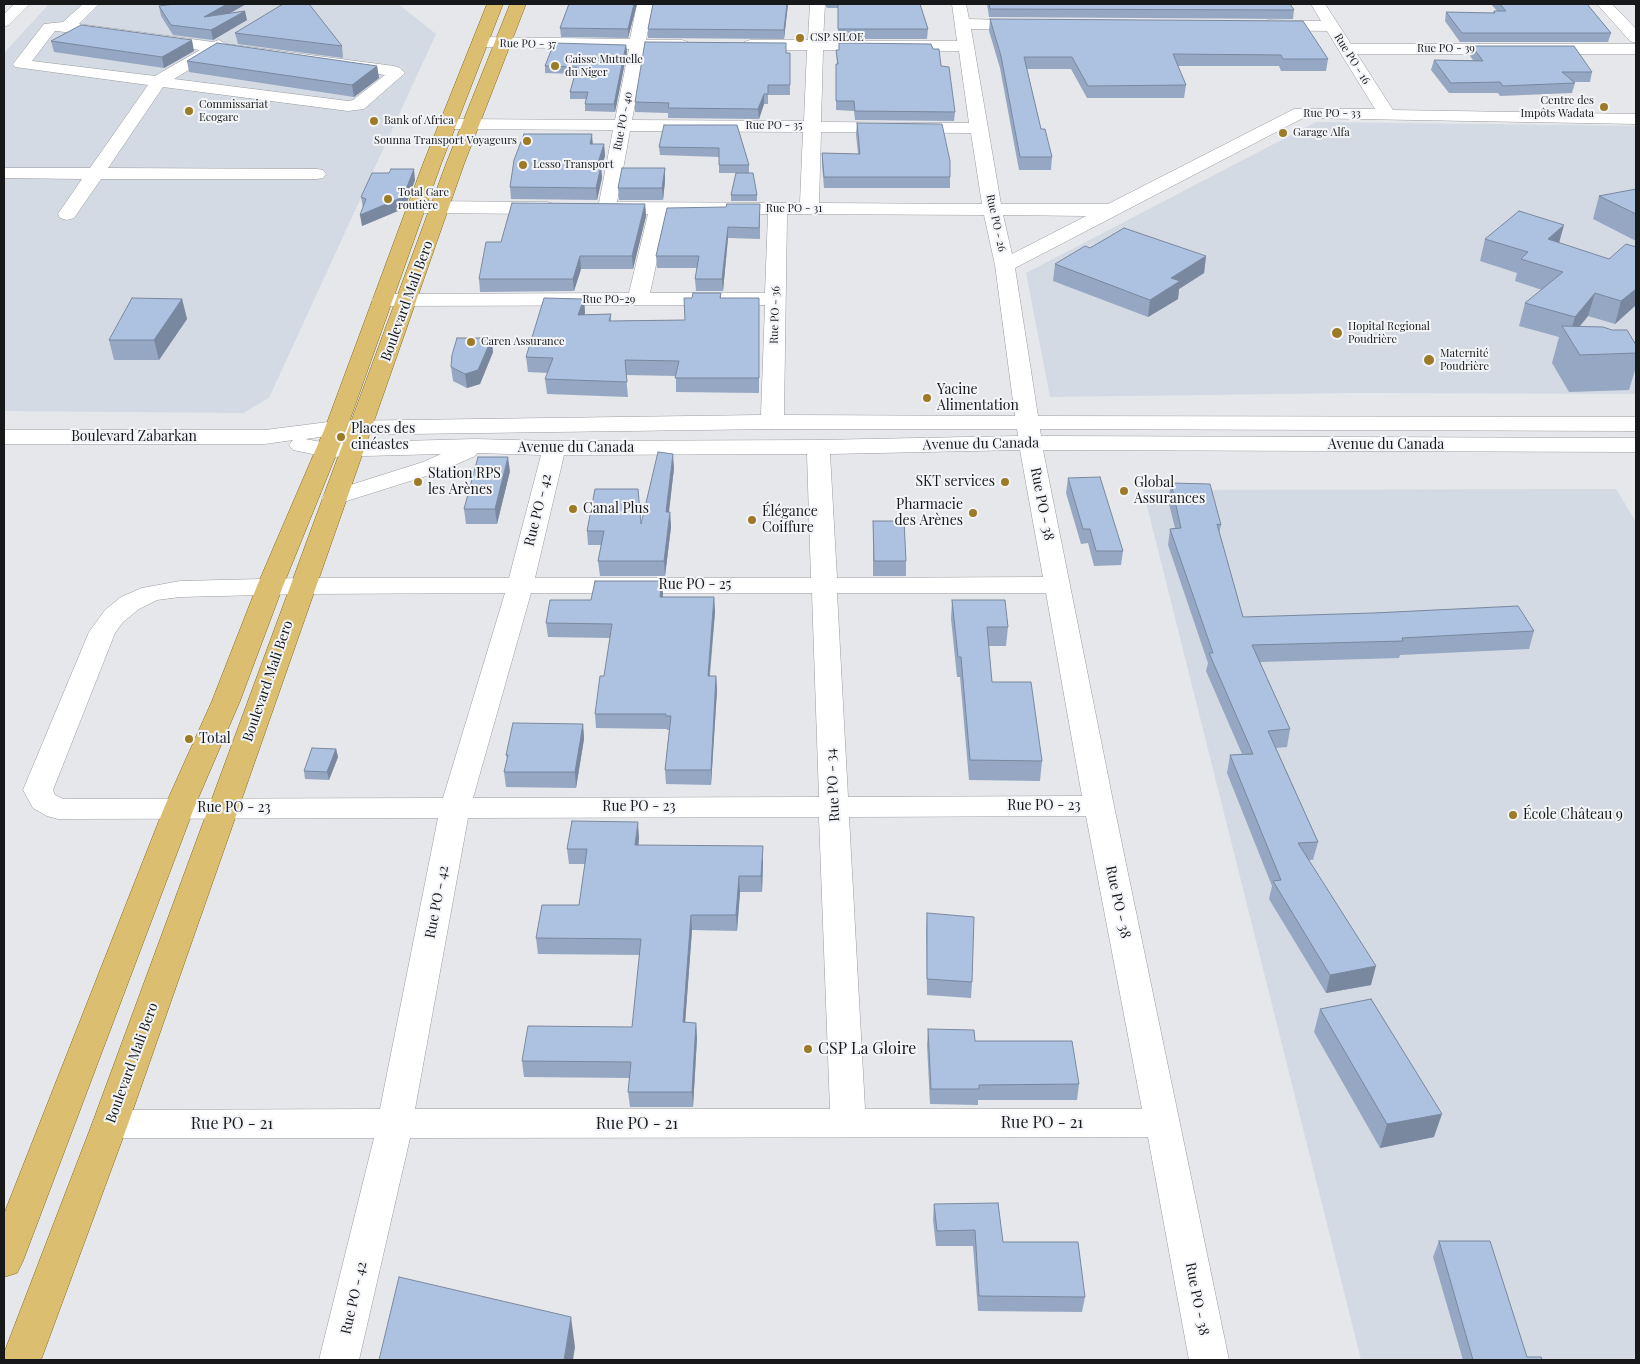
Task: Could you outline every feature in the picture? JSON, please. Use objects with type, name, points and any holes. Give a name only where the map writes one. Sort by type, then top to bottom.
[{"type":"main road","name":"Boulevard Mali Bero","points":[[491,43],[495,4]]},
{"type":"main road","name":"Boulevard Mali Bero","points":[[4,1261],[179,808],[226,701],[270,586],[344,439],[428,207],[491,43],[518,4]]},
{"type":"main road","name":"Boulevard Mali Bero","points":[[21,1360],[110,1124],[334,498],[344,439]]},
{"type":"street","points":[[4,4],[22,4]]},
{"type":"street","points":[[4,22],[22,4]]},
{"type":"street","points":[[67,27],[91,4]]},
{"type":"street","name":"Rue PO - 40","points":[[607,208],[645,4]]},
{"type":"street","points":[[809,209],[817,45],[817,4]]},
{"type":"street","name":"Rue PO - 26","points":[[959,4],[992,209],[1005,265],[1028,433]]},
{"type":"street","name":"Rue PO - 16","points":[[1318,4],[1387,114]]},
{"type":"street","points":[[1604,4],[1636,38]]},
{"type":"street","points":[[962,24],[1042,24]]},
{"type":"street","points":[[1252,25],[1332,26]]},
{"type":"street","points":[[50,27],[67,27],[215,47],[397,73],[366,99],[354,106],[20,63],[50,27]]},
{"type":"street","points":[[67,214],[160,81],[240,33]]},
{"type":"street","name":"Rue PO - 37","points":[[491,43],[637,46],[697,45]]},
{"type":"street","points":[[737,45],[966,46]]},
{"type":"street","name":"Rue PO - 39","points":[[1346,49],[1636,49]]},
{"type":"street","name":"Rue PO - 33","points":[[1005,265],[1300,113],[1636,119]]},
{"type":"street","name":"Rue PO - 35","points":[[459,124],[979,128]]},
{"type":"street","points":[[4,173],[317,174]]},
{"type":"street","points":[[428,207],[568,208]]},
{"type":"street","name":"Rue PO - 31","points":[[587,208],[1111,210]]},
{"type":"street","points":[[638,300],[658,208]]},
{"type":"street","name":"Rue PO - 36","points":[[772,422],[778,208]]},
{"type":"street","name":"Rue PO-29","points":[[395,300],[776,299]]},
{"type":"street","name":"Avenue du Canada","points":[[344,439],[495,424],[772,422],[1028,433],[1633,438]]},
{"type":"street","points":[[334,498],[452,460],[475,446],[495,424]]},
{"type":"street","name":"Avenue du Canada","points":[[344,439],[554,448],[818,447],[1028,433]]},
{"type":"street","name":"Rue PO - 38","points":[[1028,433],[1099,806],[1164,1124],[1209,1360]]},
{"type":"street","name":"Boulevard Zabarkan","points":[[4,437],[265,437],[344,439]]},
{"type":"street","name":"Rue PO - 34","points":[[818,447],[848,1124]]},
{"type":"street","name":"Rue PO - 42","points":[[339,1360],[395,1124],[455,808],[520,586],[554,448]]},
{"type":"street","name":"Rue PO - 25","points":[[270,586],[1057,585]]},
{"type":"street","name":"Rue PO - 23","points":[[270,586],[157,591],[130,603],[114,616],[102,632],[38,790],[43,801],[58,809],[1099,806]]},
{"type":"street","name":"Rue PO - 21","points":[[110,1124],[1164,1124]]},
{"type":"shaded area","points":[[49,4],[398,4],[436,34],[269,398],[243,413],[4,411],[4,53]]},
{"type":"shaded area","name":"Hopital Regional Poudrière","points":[[1316,122],[1636,126],[1636,394],[1357,393],[1050,397],[1026,273]]},
{"type":"shaded area","points":[[1616,489],[1636,522],[1636,1360],[1361,1360],[1143,490]]},
{"type":"building","points":[[174,4],[227,4],[204,17],[245,11],[211,30],[171,25],[159,6]]},
{"type":"building","points":[[283,4],[309,4],[342,46],[235,33]]},
{"type":"building","points":[[569,4],[634,4],[628,29],[560,28]]},
{"type":"building","points":[[653,4],[787,4],[784,30],[648,29]]},
{"type":"building","points":[[838,4],[920,4],[928,29],[838,29]]},
{"type":"building","points":[[989,4],[1290,4],[1294,10],[990,9]]},
{"type":"building","points":[[1500,4],[1587,4],[1611,33],[1462,33],[1446,12],[1495,13],[1494,11],[1506,11]]},
{"type":"building","points":[[990,19],[1303,21],[1328,59],[1283,59],[1281,55],[1173,54],[1186,85],[1088,86],[1072,57],[1024,57],[1041,129],[1045,129],[1052,157],[1020,157],[1001,56]]},
{"type":"building","points":[[81,25],[192,40],[162,57],[51,41]]},
{"type":"building","points":[[645,42],[786,43],[786,53],[790,53],[790,85],[768,85],[768,94],[764,94],[758,109],[668,108],[669,103],[635,102]]},
{"type":"building","points":[[217,43],[377,66],[352,85],[187,61]]},
{"type":"building","points":[[554,43],[626,45],[614,104],[585,104],[588,92],[570,92],[577,67],[545,66]]},
{"type":"building","points":[[839,43],[931,44],[933,49],[939,49],[941,66],[949,67],[955,112],[855,111],[854,101],[836,101],[836,64],[838,64],[836,50],[839,50]]},
{"type":"building","points":[[1472,46],[1574,46],[1592,72],[1562,72],[1575,83],[1503,86],[1500,82],[1451,83],[1434,60],[1483,61]]},
{"type":"building","points":[[857,123],[942,124],[950,161],[950,177],[824,177],[822,153],[860,154]]},
{"type":"building","points":[[664,125],[737,125],[749,165],[719,165],[719,148],[659,147]]},
{"type":"building","points":[[524,134],[592,134],[590,144],[604,144],[597,166],[601,166],[596,188],[510,187],[514,160]]},
{"type":"building","points":[[622,168],[665,168],[662,188],[618,188]]},
{"type":"building","points":[[391,169],[414,169],[403,197],[360,215],[366,199],[361,197],[372,173],[389,173]]},
{"type":"building","points":[[736,173],[753,173],[757,195],[731,195]]},
{"type":"building","points":[[1636,189],[1636,214],[1599,196]]},
{"type":"building","points":[[512,203],[645,204],[632,256],[580,256],[573,279],[479,279],[486,242],[501,242]]},
{"type":"building","points":[[727,204],[760,204],[759,228],[728,227],[722,279],[695,279],[699,256],[656,256],[667,208],[726,207]]},
{"type":"building","points":[[1519,211],[1564,225],[1548,239],[1609,259],[1626,244],[1636,247],[1636,289],[1621,301],[1595,293],[1575,317],[1525,303],[1563,272],[1521,259],[1528,252],[1485,239]]},
{"type":"building","points":[[1124,228],[1206,256],[1171,278],[1180,281],[1150,300],[1055,264],[1085,246],[1090,248]]},
{"type":"building","points":[[693,293],[721,293],[720,298],[759,298],[759,378],[675,378],[679,361],[625,360],[627,382],[545,379],[553,358],[526,357],[544,298],[584,299],[578,315],[611,314],[609,321],[685,320],[684,298],[692,298]]},
{"type":"building","points":[[132,298],[182,299],[154,340],[109,340]]},
{"type":"building","points":[[1562,326],[1603,327],[1612,330],[1627,330],[1636,345],[1636,353],[1580,355]]},
{"type":"building","points":[[457,338],[492,338],[478,370],[465,374],[451,367]]},
{"type":"building","points":[[658,452],[673,454],[666,512],[670,512],[664,561],[598,561],[604,531],[587,531],[595,489],[638,489],[641,524]]},
{"type":"building","points":[[478,457],[508,457],[495,509],[464,509]]},
{"type":"building","points":[[1100,477],[1123,551],[1096,551],[1090,529],[1083,529],[1068,478]]},
{"type":"building","points":[[1171,483],[1210,484],[1221,525],[1217,524],[1243,617],[1518,606],[1534,631],[1402,638],[1403,641],[1252,645],[1290,729],[1268,731],[1318,842],[1298,843],[1376,966],[1330,975],[1273,881],[1281,880],[1230,755],[1253,754],[1209,653],[1213,653],[1170,529],[1181,528]]},
{"type":"building","points":[[873,521],[904,521],[906,561],[874,561]]},
{"type":"building","points":[[595,581],[662,581],[660,597],[714,597],[708,676],[716,676],[711,770],[665,770],[671,716],[666,716],[666,714],[595,714],[600,676],[604,676],[612,624],[546,623],[550,600],[591,600]]},
{"type":"building","points":[[952,600],[1005,600],[1008,627],[987,627],[992,682],[1031,682],[1042,761],[970,760],[961,657],[958,657]]},
{"type":"building","points":[[513,723],[583,724],[575,772],[504,772]]},
{"type":"building","points":[[312,748],[336,749],[327,772],[304,771]]},
{"type":"building","points":[[572,821],[638,822],[635,845],[763,846],[761,876],[739,876],[736,915],[691,915],[683,1022],[696,1023],[692,1092],[628,1092],[631,1062],[522,1061],[528,1026],[632,1027],[641,939],[536,938],[542,905],[579,905],[587,849],[567,849]]},
{"type":"building","points":[[927,913],[974,917],[972,982],[927,979]]},
{"type":"building","points":[[1371,999],[1442,1114],[1387,1124],[1320,1009]]},
{"type":"building","points":[[928,1029],[974,1030],[975,1041],[1072,1041],[1079,1084],[979,1085],[979,1089],[931,1089]]},
{"type":"building","points":[[998,1203],[1003,1242],[1078,1242],[1085,1297],[979,1296],[975,1230],[937,1231],[934,1204]]},
{"type":"building","points":[[1439,1241],[1490,1241],[1527,1357],[1541,1357],[1542,1360],[1473,1360]]},
{"type":"building","points":[[399,1277],[571,1317],[564,1360],[379,1360]]},
{"type":"place","name":"CSP SILOE","points":[[800,38]]},
{"type":"place","name":"Caisse Mutuelle du Niger","points":[[555,66]]},
{"type":"place","name":"Centre des Impôts Wadata","points":[[1604,107]]},
{"type":"place","name":"Commissariat Ecogare","points":[[189,111]]},
{"type":"place","name":"Bank of Africa","points":[[374,121]]},
{"type":"place","name":"Garage Alfa","points":[[1283,133]]},
{"type":"place","name":"Sounna Transport Voyageurs","points":[[527,141]]},
{"type":"place","name":"Lesso Transport","points":[[523,165]]},
{"type":"place","name":"Total Gare routière","points":[[388,199]]},
{"type":"place","name":"Hopital Regional Poudrière","points":[[1337,333]]},
{"type":"place","name":"Caren Assurance","points":[[471,342]]},
{"type":"place","name":"Maternité Poudrière","points":[[1429,360]]},
{"type":"place","name":"Yacine Alimentation","points":[[927,398]]},
{"type":"place","name":"Places des cinéastes","points":[[341,437]]},
{"type":"place","name":"Station RPS les Arènes","points":[[418,482]]},
{"type":"place","name":"SKT services","points":[[1005,482]]},
{"type":"place","name":"Global Assurances","points":[[1124,491]]},
{"type":"place","name":"Canal Plus","points":[[573,509]]},
{"type":"place","name":"Pharmacie des Arènes","points":[[973,513]]},
{"type":"place","name":"Élégance Coiffure","points":[[752,520]]},
{"type":"place","name":"Total","points":[[189,739]]},
{"type":"place","name":"École Château 9","points":[[1513,815]]},
{"type":"place","name":"CSP La Gloire","points":[[808,1049]]}]
